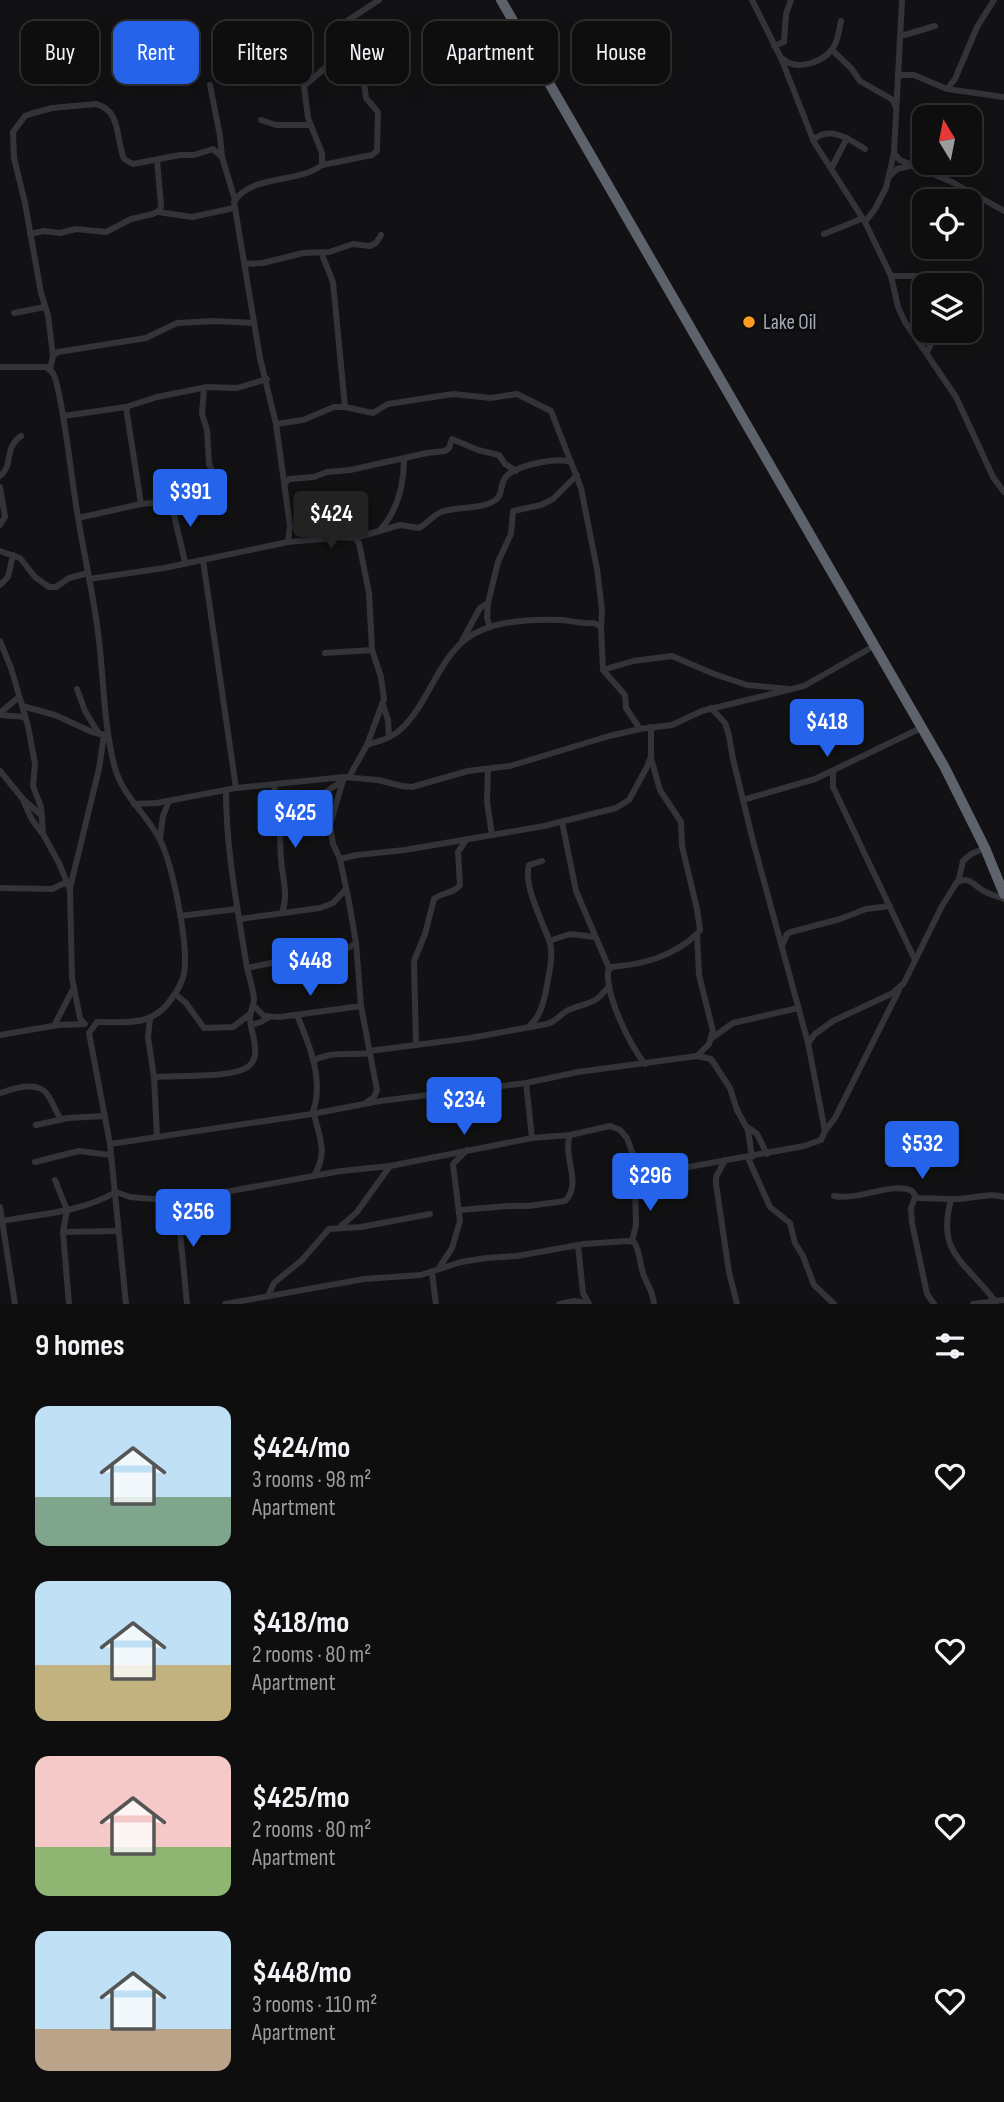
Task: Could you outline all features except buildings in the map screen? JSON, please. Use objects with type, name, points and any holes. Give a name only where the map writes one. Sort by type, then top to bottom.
[{"type":"highway","points":[[500,0],[955,786],[985,848],[1004,897]]},
{"type":"street","points":[[322,164],[322,153],[310,125],[304,86],[322,71],[339,50],[347,21],[379,0]]},
{"type":"street","points":[[752,0],[781,58],[813,140],[863,220],[891,276],[902,316],[956,397],[993,477],[1004,492]]},
{"type":"street","points":[[774,46],[784,42],[786,14],[791,0]]},
{"type":"street","points":[[824,234],[863,220],[879,202],[890,176],[898,112],[902,0]]},
{"type":"street","points":[[947,89],[955,79],[977,27],[994,0]]},
{"type":"street","points":[[781,58],[791,65],[804,65],[832,50],[841,21]]},
{"type":"street","points":[[901,36],[935,26]]},
{"type":"street","points":[[832,50],[860,81],[892,100],[898,112]]},
{"type":"street","points":[[30,234],[44,230],[60,233],[76,229],[106,232],[131,219],[164,211],[192,217],[235,204],[239,195],[255,187],[288,179],[314,170],[322,164],[372,155],[377,151],[378,144],[378,112],[366,98],[359,71],[322,71]]},
{"type":"street","points":[[898,75],[914,75],[947,89],[1004,97]]},
{"type":"street","points":[[210,85],[222,157],[235,204],[260,358],[276,424],[290,526],[288,542]]},
{"type":"street","points":[[84,1024],[80,1018],[74,987],[70,890],[99,769],[104,735],[98,631],[63,416],[56,381],[50,369],[53,356],[12,142],[13,132],[25,116],[52,108],[89,104],[103,106],[112,113],[120,149],[127,162],[134,164],[194,155],[208,149],[216,151],[222,157]]},
{"type":"street","points":[[261,120],[276,125],[310,125]]},
{"type":"street","points":[[813,140],[828,132],[847,138],[865,149]]},
{"type":"street","points":[[832,167],[847,138]]},
{"type":"street","points":[[894,153],[900,160],[912,165]]},
{"type":"street","points":[[156,212],[161,205],[157,160]]},
{"type":"street","points":[[890,176],[897,169],[912,165]]},
{"type":"street","points":[[935,175],[1004,211]]},
{"type":"street","points":[[245,264],[271,262],[353,244],[370,246],[376,243],[380,235]]},
{"type":"street","points":[[321,252],[333,282],[345,407]]},
{"type":"street","points":[[891,276],[912,276]]},
{"type":"street","points":[[14,313],[45,307]]},
{"type":"street","points":[[53,356],[74,348],[146,338],[177,323],[254,323]]},
{"type":"street","points":[[927,352],[932,343]]},
{"type":"street","points":[[0,367],[50,369]]},
{"type":"street","points":[[63,416],[126,407],[152,398],[204,388],[237,388],[267,379]]},
{"type":"street","points":[[78,518],[141,504],[201,498],[216,489],[217,481],[208,459],[207,430],[202,414],[204,388]]},
{"type":"street","points":[[276,424],[303,420],[326,409],[345,407],[373,413],[383,405],[453,394],[491,398],[517,394],[553,414],[560,438],[577,475],[597,569],[602,610],[603,670],[625,695],[626,708],[640,729]]},
{"type":"street","points":[[126,407],[141,504]]},
{"type":"street","points":[[0,476],[7,470],[11,447],[21,436]]},
{"type":"street","points":[[285,483],[294,478],[314,477],[327,472],[445,451],[452,439],[499,455],[505,464],[516,471]]},
{"type":"street","points":[[380,530],[397,504],[403,481],[404,458]]},
{"type":"street","points":[[0,551],[20,558],[35,577],[48,587],[56,587],[69,578],[164,568],[288,542],[355,538],[404,524],[419,528],[441,512],[491,503],[499,497],[505,478],[516,471],[538,462],[571,462]]},
{"type":"street","points":[[489,627],[488,603],[498,562],[511,534],[513,511],[541,505],[553,499],[577,475]]},
{"type":"street","points":[[0,486],[5,517],[0,525]]},
{"type":"street","points":[[171,502],[186,562]]},
{"type":"street","points":[[355,538],[359,543],[369,593],[372,650],[381,677],[389,737]]},
{"type":"street","points":[[0,584],[8,577],[13,555]]},
{"type":"street","points":[[203,560],[236,788]]},
{"type":"street","points":[[461,644],[480,608],[488,603]]},
{"type":"street","points":[[368,745],[389,737],[402,728],[416,712],[449,658],[477,632],[489,627],[558,620],[594,623],[601,627]]},
{"type":"street","points":[[0,641],[4,661],[25,716],[35,765],[33,786],[39,800],[43,834]]},
{"type":"street","points":[[134,804],[169,801],[236,788],[345,779],[378,780],[412,787],[451,775],[520,764],[640,729],[672,725],[711,708],[814,682],[874,646]]},
{"type":"street","points":[[325,653],[372,650]]},
{"type":"street","points":[[603,670],[644,659],[672,656],[747,685],[792,689]]},
{"type":"street","points":[[0,1035],[54,1026],[150,1019],[161,1013],[181,983],[185,965],[180,916],[167,856],[160,838],[134,804],[116,771],[104,735],[85,711],[77,689]]},
{"type":"street","points":[[2,716],[19,697]]},
{"type":"street","points":[[365,1104],[374,1097],[377,1090],[361,1006],[356,943],[340,859],[333,844],[330,825],[345,779],[368,745],[383,705]]},
{"type":"street","points":[[22,706],[46,712],[104,735]]},
{"type":"street","points":[[711,708],[723,719],[728,730],[743,800],[808,1043],[825,1131]]},
{"type":"street","points":[[2,716],[33,716],[46,712]]},
{"type":"street","points":[[609,968],[657,960],[682,946],[700,930],[682,846],[681,822],[660,790],[651,756],[651,727]]},
{"type":"street","points":[[743,800],[816,779],[921,728]]},
{"type":"street","points":[[340,859],[562,822],[622,806],[629,800],[651,756]]},
{"type":"street","points":[[488,769],[487,802],[492,835]]},
{"type":"street","points":[[833,771],[833,787],[915,961]]},
{"type":"street","points":[[0,772],[42,816]]},
{"type":"street","points":[[278,812],[293,798],[320,796],[345,779]]},
{"type":"street","points":[[274,785],[286,894],[282,913]]},
{"type":"street","points":[[153,1077],[217,1074],[248,1067],[254,1054],[247,968],[226,838],[226,791]]},
{"type":"street","points":[[23,799],[70,890]]},
{"type":"street","points":[[160,838],[163,816],[169,801]]},
{"type":"street","points":[[562,822],[576,891],[595,937],[608,960],[609,986],[629,1041],[645,1064]]},
{"type":"street","points":[[416,1045],[414,961],[425,934],[434,899],[438,895],[454,891],[460,885],[458,852],[468,839]]},
{"type":"street","points":[[639,1175],[767,1154],[821,1140],[835,1118],[900,988],[910,975],[942,906],[956,883],[966,857],[985,848]]},
{"type":"street","points":[[527,1027],[536,1020],[543,1004],[550,966],[549,942],[528,877],[529,865],[542,861]]},
{"type":"street","points":[[956,883],[970,880],[986,892],[1004,897]]},
{"type":"street","points":[[0,888],[52,888],[67,882]]},
{"type":"street","points":[[240,919],[328,905],[345,889]]},
{"type":"street","points":[[781,947],[787,934],[791,932],[866,909],[890,906]]},
{"type":"street","points":[[180,916],[237,909]]},
{"type":"street","points":[[549,942],[570,933],[595,937]]},
{"type":"street","points":[[697,934],[699,975],[711,1017],[712,1038]]},
{"type":"street","points":[[247,968],[270,962],[321,961],[332,958],[356,943]]},
{"type":"street","points":[[313,1060],[332,1054],[356,1055],[554,1022],[571,1009],[596,1002],[609,986]]},
{"type":"street","points":[[54,1026],[74,987]]},
{"type":"street","points":[[808,1043],[815,1034],[833,1021],[900,988]]},
{"type":"street","points":[[175,994],[190,1008],[204,1028],[233,1027],[252,1010]]},
{"type":"street","points":[[252,1010],[269,1017],[361,1006]]},
{"type":"street","points":[[697,1056],[712,1038],[733,1023],[798,1008]]},
{"type":"street","points":[[297,1015],[313,1060],[317,1098],[313,1114],[323,1150],[322,1160],[314,1176]]},
{"type":"street","points":[[251,1025],[269,1017]]},
{"type":"street","points":[[150,1019],[148,1037],[157,1136]]},
{"type":"street","points":[[94,1024],[89,1036],[110,1144],[126,1304]]},
{"type":"street","points":[[110,1144],[365,1104],[526,1083],[578,1072],[706,1057],[715,1062],[730,1088],[737,1110],[748,1130],[750,1157],[770,1207],[790,1223],[795,1243],[814,1286],[834,1304]]},
{"type":"street","points":[[526,1083],[532,1138]]},
{"type":"street","points":[[0,1093],[17,1088],[37,1087],[47,1094],[61,1119]]},
{"type":"street","points":[[36,1125],[61,1119],[104,1116]]},
{"type":"street","points":[[744,1125],[754,1131],[767,1154]]},
{"type":"street","points":[[2,1221],[66,1210],[102,1200],[116,1192],[130,1197],[175,1201],[314,1176],[390,1166],[532,1138],[570,1135],[604,1126],[624,1133],[639,1175],[635,1185],[636,1220],[632,1241],[639,1250],[654,1304]]},
{"type":"street","points":[[460,1210],[565,1201],[572,1187],[567,1153],[570,1135]]},
{"type":"street","points":[[550,1137],[562,1143],[567,1153]]},
{"type":"street","points":[[434,1272],[443,1264],[452,1248],[460,1222],[453,1164],[467,1150]]},
{"type":"street","points":[[35,1162],[79,1152],[110,1155]]},
{"type":"street","points":[[724,1160],[716,1184],[729,1272],[737,1304]]},
{"type":"street","points":[[338,1227],[358,1212],[390,1166]]},
{"type":"street","points":[[55,1180],[66,1210],[63,1232],[69,1304]]},
{"type":"street","points":[[834,1196],[853,1198],[901,1188],[912,1191],[915,1197],[911,1208],[912,1223],[927,1293],[934,1304]]},
{"type":"street","points":[[915,1197],[951,1199],[1004,1196]]},
{"type":"street","points":[[951,1199],[945,1226],[953,1254],[982,1282],[995,1301]]},
{"type":"street","points":[[175,1201],[187,1304]]},
{"type":"street","points":[[0,1207],[15,1301],[6,1304]]},
{"type":"street","points":[[268,1296],[275,1283],[302,1260],[329,1229],[361,1227],[430,1214]]},
{"type":"street","points":[[63,1232],[118,1231]]},
{"type":"street","points":[[225,1304],[364,1279],[434,1272],[461,1262],[517,1256],[578,1245],[632,1241]]},
{"type":"street","points":[[578,1245],[583,1293],[589,1303]]},
{"type":"street","points":[[434,1272],[436,1304]]},
{"type":"street","points":[[973,1304],[1004,1300]]},
{"type":"street","points":[[559,1304],[575,1301],[589,1303]]},
{"type":"place","name":"Lake Oil","points":[[749,322]]}]
